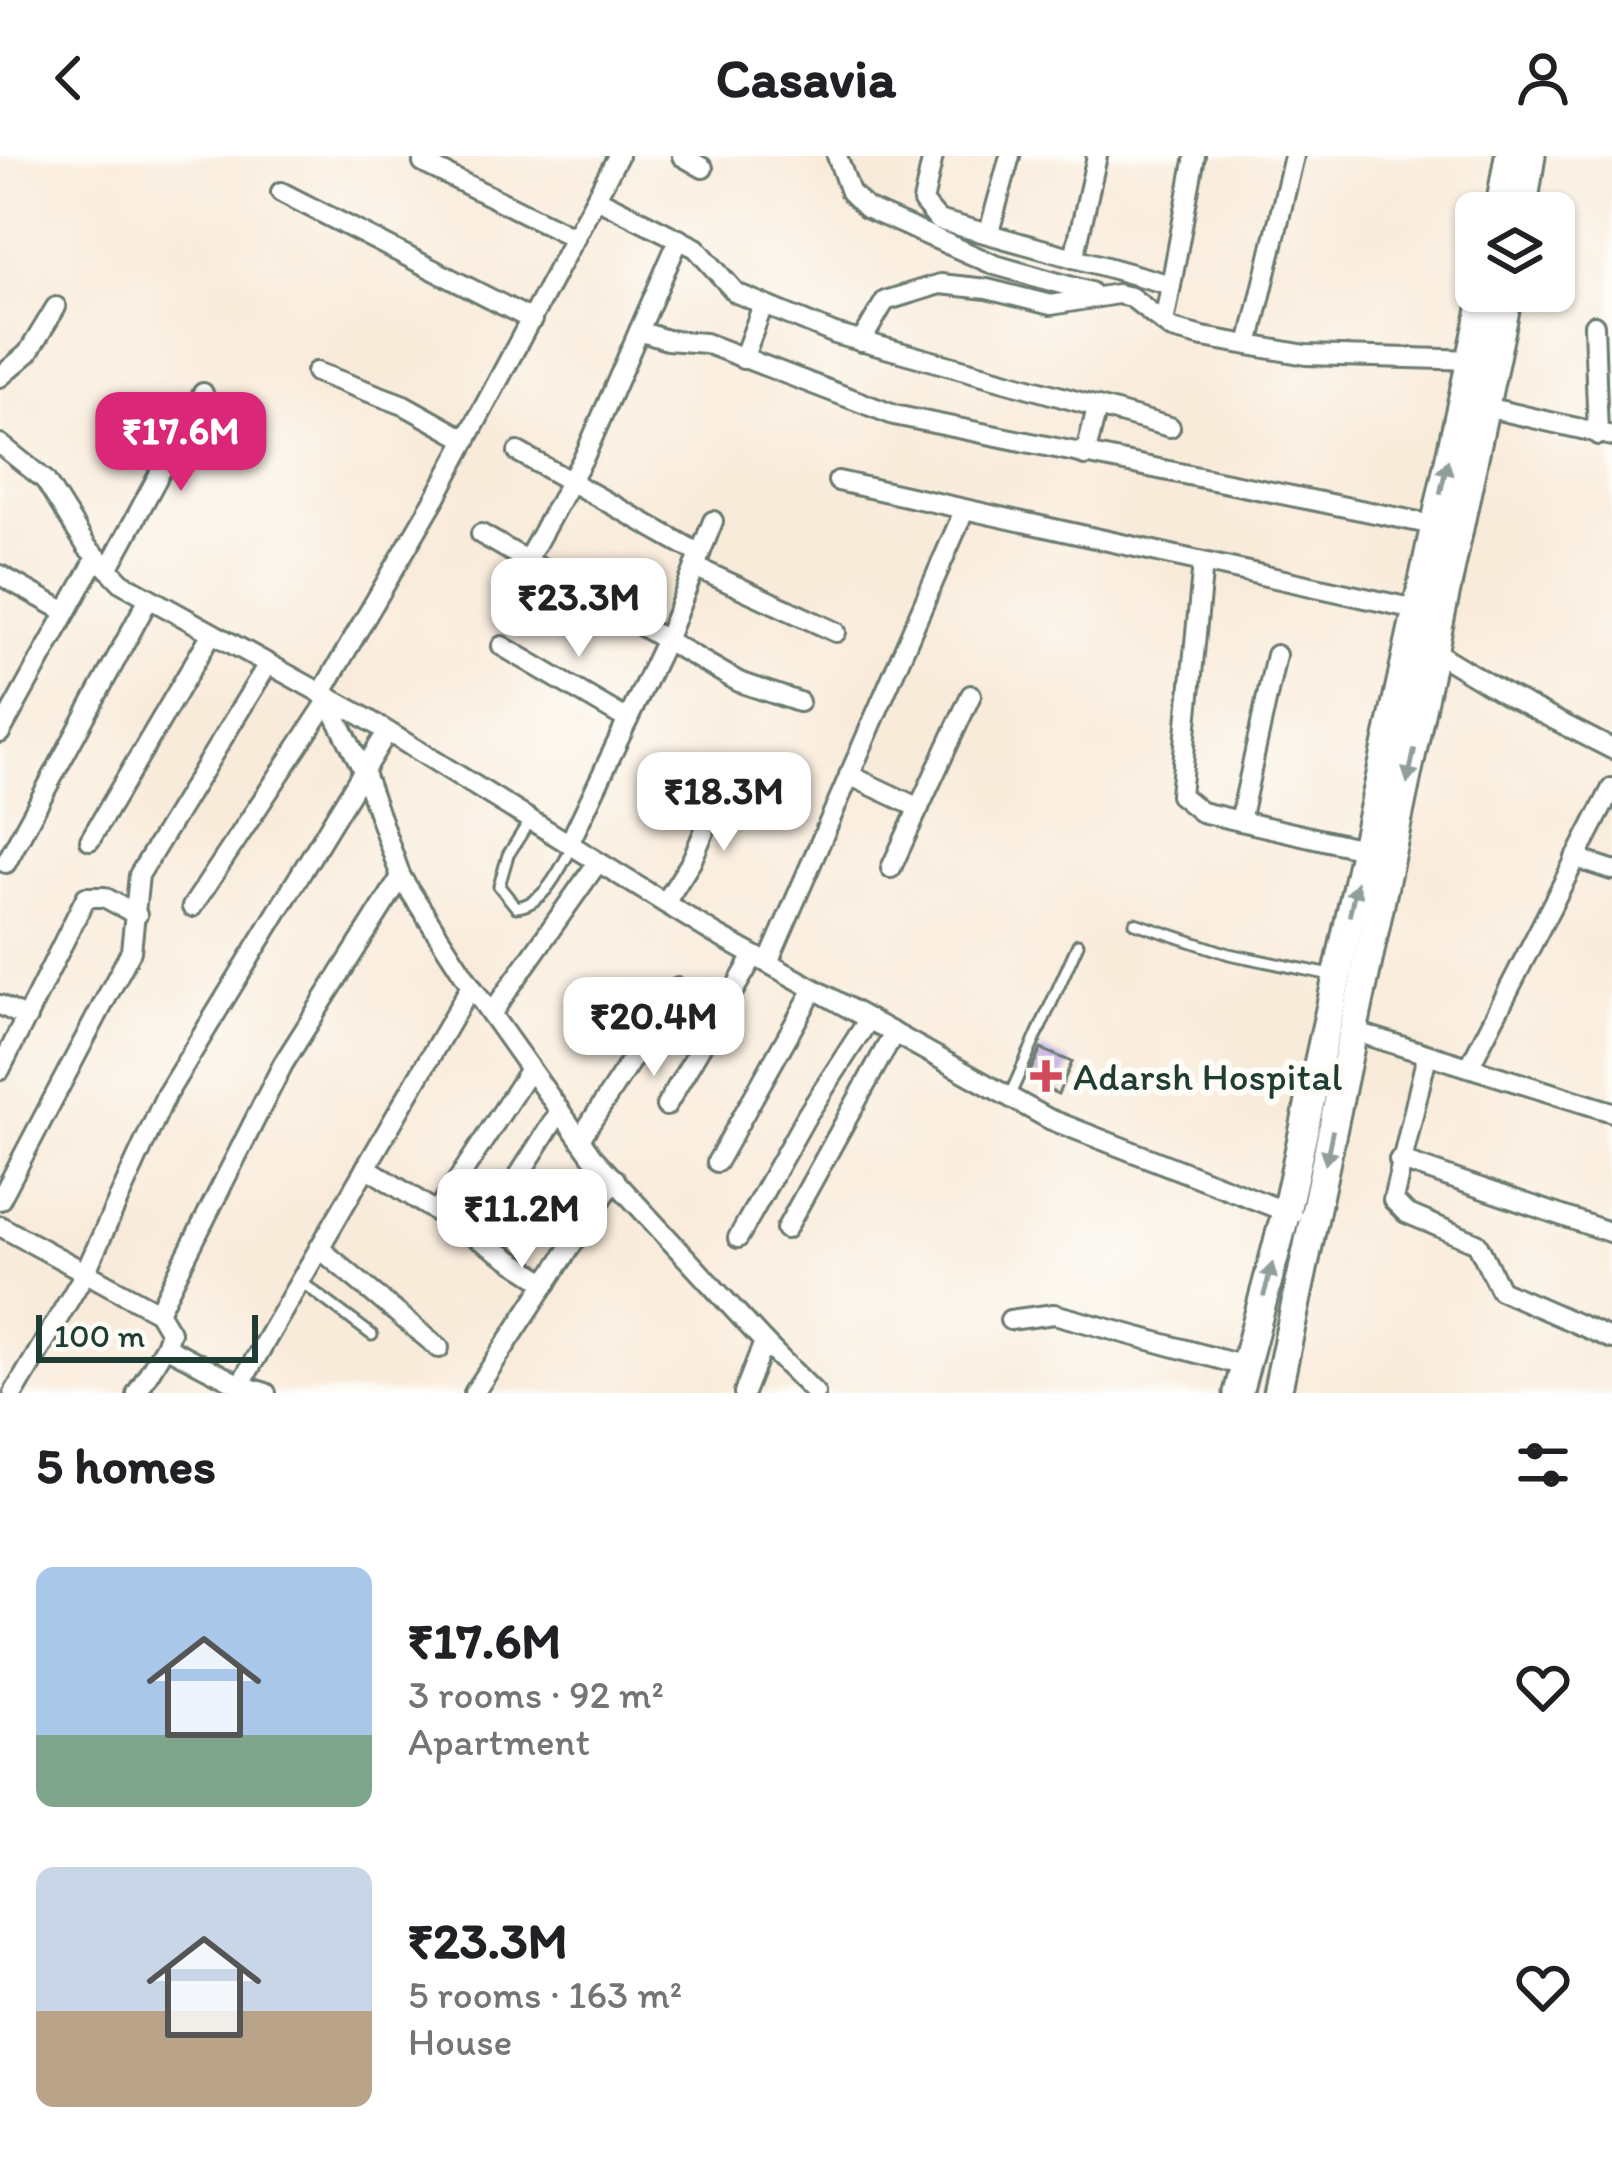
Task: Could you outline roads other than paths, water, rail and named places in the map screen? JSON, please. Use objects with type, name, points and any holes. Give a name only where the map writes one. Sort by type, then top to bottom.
[{"type":"main road","points":[[1502,192],[1508,156]]},
{"type":"main road","points":[[1525,192],[1531,156]]},
{"type":"main road","points":[[1277,1393],[1485,407],[1485,312]]},
{"type":"main road","points":[[1242,1380],[1286,1211],[1434,525],[1501,312]]},
{"type":"street","points":[[192,907],[324,697],[618,156]]},
{"type":"street","points":[[682,156],[703,168]]},
{"type":"street","points":[[837,156],[850,192],[866,208],[995,266],[1100,295],[1131,297],[1164,323],[1306,355],[1482,361]]},
{"type":"street","points":[[933,156],[924,191],[926,212],[1171,285]]},
{"type":"street","points":[[989,232],[1010,156]]},
{"type":"street","points":[[1074,258],[1097,156]]},
{"type":"street","points":[[1164,323],[1195,156]]},
{"type":"street","points":[[1249,345],[1294,156]]},
{"type":"street","points":[[423,163],[575,238]]},
{"type":"street","points":[[281,192],[532,320]]},
{"type":"street","points":[[596,198],[696,248],[736,293],[763,305],[861,342],[1170,427]]},
{"type":"street","points":[[526,562],[571,480],[679,238]]},
{"type":"street","points":[[861,342],[885,301],[901,292],[940,284],[987,289],[1051,305],[1100,295]]},
{"type":"street","points":[[743,359],[763,305]]},
{"type":"street","points":[[0,377],[28,352],[56,307]]},
{"type":"street","points":[[1485,407],[1605,435],[1594,325]]},
{"type":"street","points":[[639,331],[667,340],[705,343],[894,415],[1434,525]]},
{"type":"street","points":[[316,372],[404,405],[467,440]]},
{"type":"street","points":[[0,733],[65,612],[102,563],[203,393]]},
{"type":"street","points":[[1084,456],[1097,408]]},
{"type":"street","points":[[0,444],[45,480],[102,563],[149,598],[387,732],[761,960],[1009,1097],[1108,1144],[1313,1223]]},
{"type":"street","points":[[518,452],[698,561],[836,632]]},
{"type":"street","points":[[838,481],[1415,609]]},
{"type":"street","points":[[665,1106],[761,960],[849,775],[964,511]]},
{"type":"street","points":[[571,845],[665,642],[713,521]]},
{"type":"street","points":[[481,534],[740,682],[799,702]]},
{"type":"street","points":[[1203,563],[1180,795],[1201,812],[1364,848]]},
{"type":"street","points":[[0,575],[65,612]]},
{"type":"street","points":[[6,863],[149,598]]},
{"type":"street","points":[[90,840],[212,633]]},
{"type":"street","points":[[502,646],[628,720]]},
{"type":"street","points":[[1435,652],[1508,697],[1612,749]]},
{"type":"street","points":[[1240,821],[1276,655]]},
{"type":"street","points":[[0,1200],[131,951],[139,875],[268,664]]},
{"type":"street","points":[[892,868],[971,695]]},
{"type":"street","points":[[324,697],[363,770],[401,877],[490,1014],[614,1179],[814,1393]]},
{"type":"street","points":[[14,1393],[85,1273],[166,1095],[387,732]]},
{"type":"street","points":[[849,775],[920,808]]},
{"type":"street","points":[[665,903],[691,862],[728,776]]},
{"type":"street","points":[[1469,1067],[1612,788]]},
{"type":"street","points":[[1575,858],[1612,870]]},
{"type":"street","points":[[490,1014],[598,862]]},
{"type":"street","points":[[158,1312],[283,1064],[401,877]]},
{"type":"street","points":[[0,1070],[86,897],[104,897],[137,915]]},
{"type":"street","points":[[240,1384],[471,986]]},
{"type":"street","points":[[580,1139],[678,988]]},
{"type":"street","points":[[717,1162],[814,989]]},
{"type":"street","points":[[0,1005],[27,1018]]},
{"type":"street","points":[[738,1238],[868,1019]]},
{"type":"street","points":[[1353,1031],[1612,1112]]},
{"type":"street","points":[[786,1229],[834,1133],[894,1033]]},
{"type":"street","points":[[1427,1054],[1392,1192],[1396,1206],[1477,1243],[1500,1290],[1612,1339]]},
{"type":"street","points":[[437,1212],[530,1069]]},
{"type":"street","points":[[479,1238],[560,1111]]},
{"type":"street","points":[[807,1115],[834,1133]]},
{"type":"street","points":[[1399,1160],[1612,1233]]},
{"type":"street","points":[[366,1167],[547,1283]]},
{"type":"street","points":[[474,1393],[614,1179]]},
{"type":"street","points":[[0,1226],[158,1312],[170,1332],[137,1393]]},
{"type":"street","points":[[319,1248],[439,1348]]},
{"type":"street","points":[[1010,1320],[1054,1314],[1242,1380]]},
{"type":"street","points":[[744,1393],[764,1342]]},
{"type":"street","points":[[165,1346],[266,1393]]},
{"type":"lane","points":[[530,820],[508,855],[499,886],[516,907],[529,906],[545,892],[571,845]]},
{"type":"lane","points":[[1135,923],[1229,954],[1336,976]]},
{"type":"lane","points":[[1009,1097],[1078,944]]},
{"type":"lane","points":[[300,1281],[372,1335]]},
{"type":"place","name":"Adarsh Hospital","points":[[1046,1076]]}]
